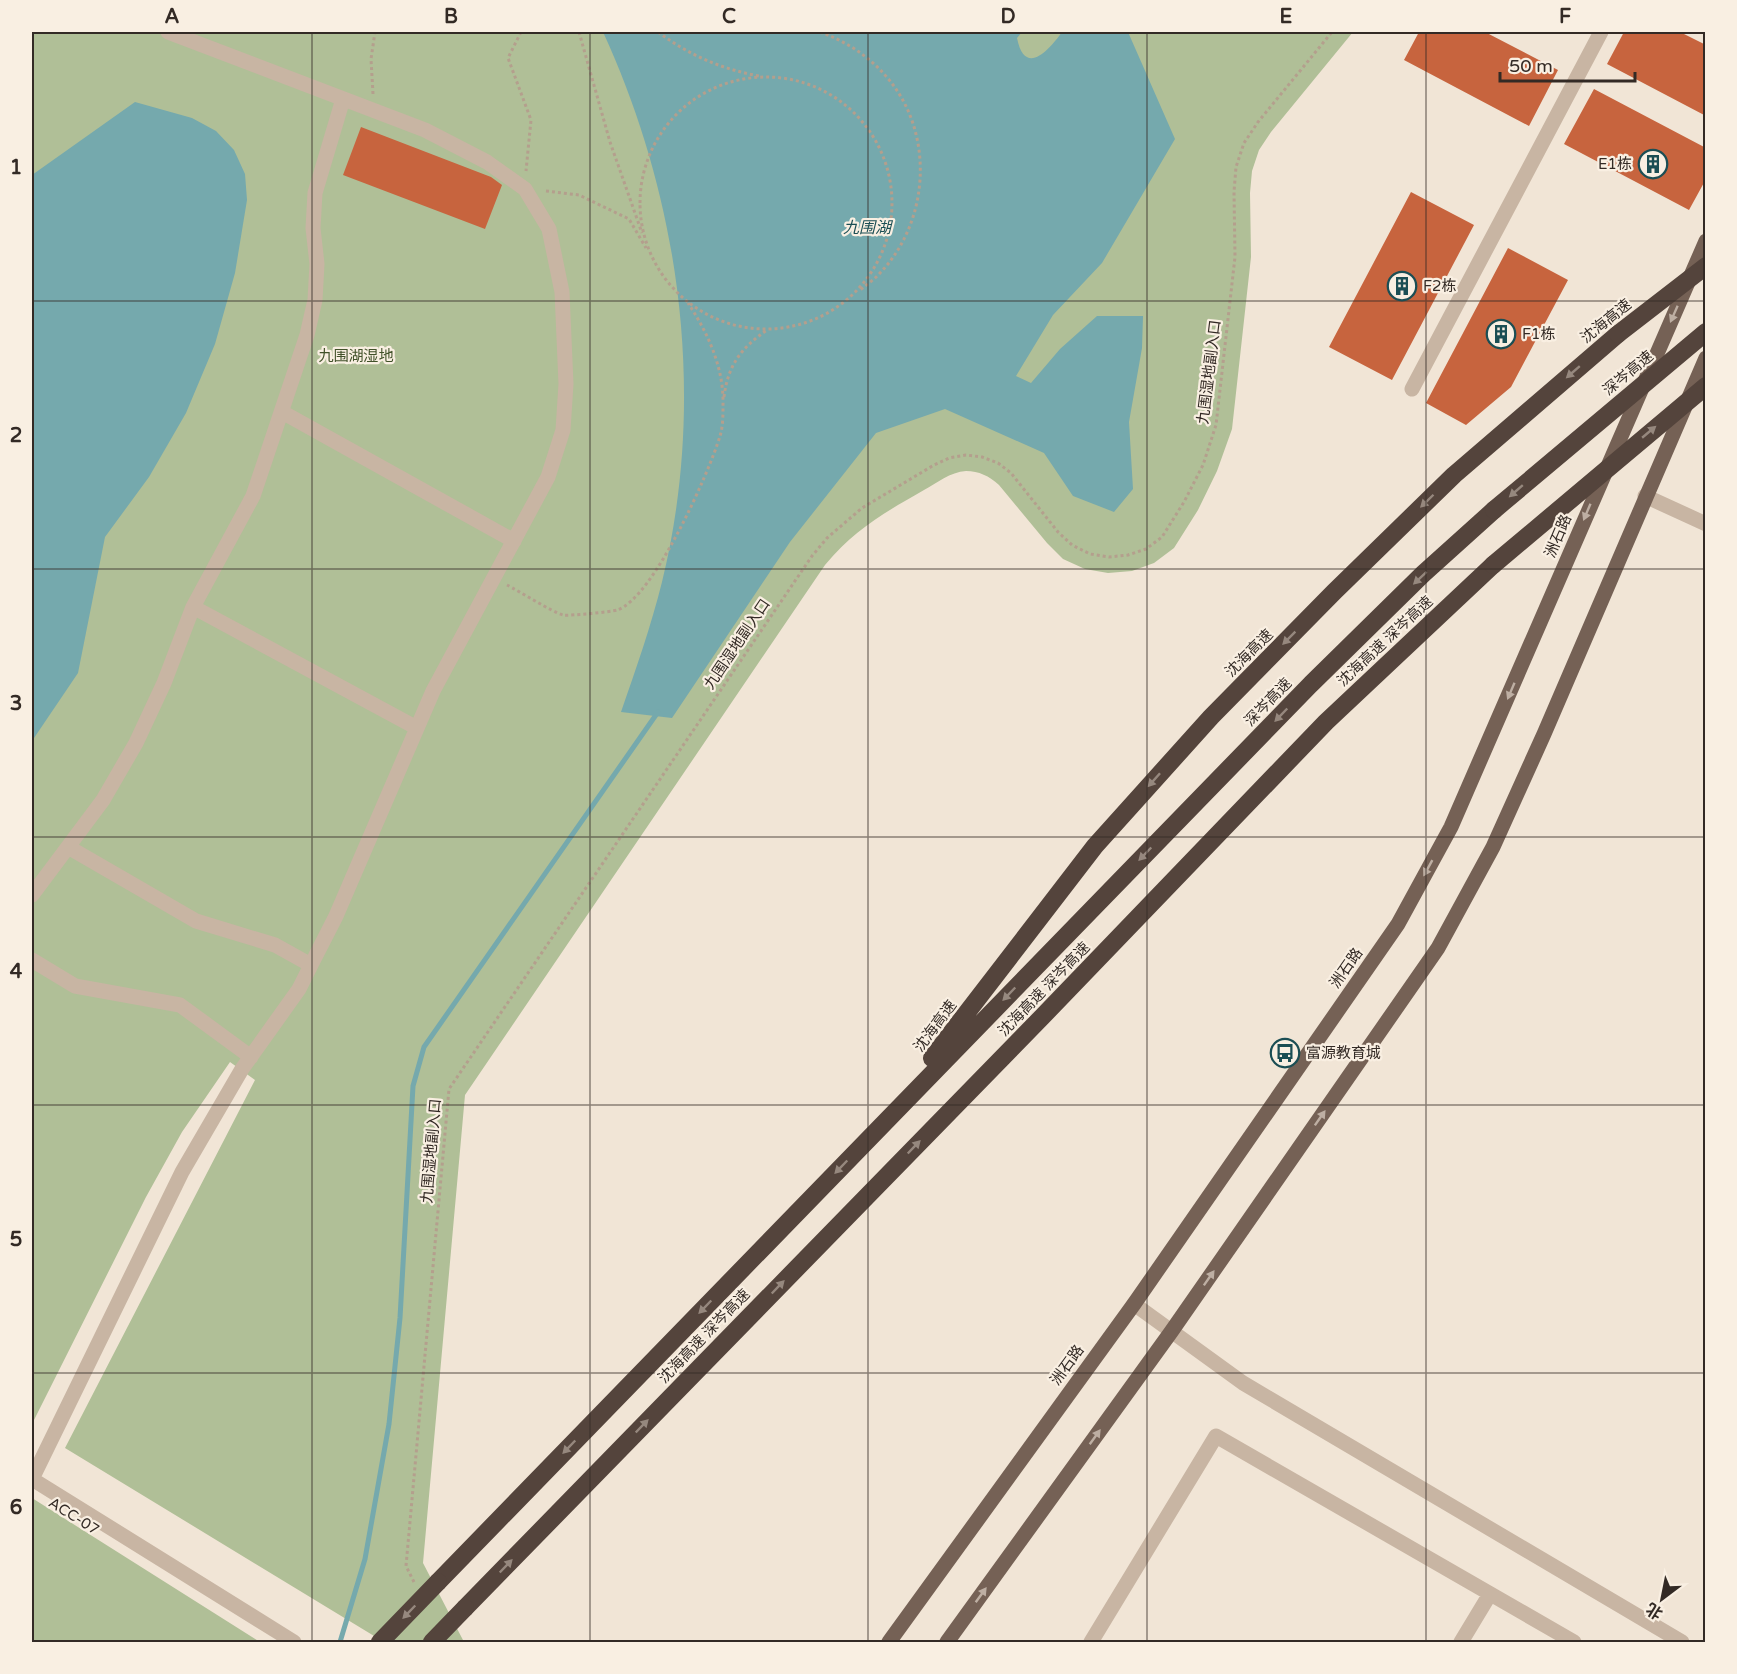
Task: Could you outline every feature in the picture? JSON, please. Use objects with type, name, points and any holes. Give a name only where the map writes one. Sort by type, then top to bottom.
[{"type":"highway","name":"沈海高速","points":[[882,1125],[1095,846],[1211,717],[1454,475],[1618,334],[1706,266]]},
{"type":"highway","name":"深岑高速","points":[[882,1125],[1367,628],[1494,510],[1706,332]]},
{"type":"highway","name":"沈海高速 深岑高速","points":[[432,1642],[1042,1017],[1326,722],[1493,566],[1706,386]]},
{"type":"highway","name":"沈海高速 深岑高速","points":[[380,1642],[882,1125]]},
{"type":"main road","name":"洲石路","points":[[889,1642],[1134,1304],[1398,924],[1451,826],[1706,241]]},
{"type":"main road","points":[[947,1642],[1171,1332],[1438,948],[1493,848],[1706,358]]},
{"type":"street","points":[[168,32],[425,130],[488,162],[525,189],[549,229],[562,292],[566,384],[563,430],[548,477],[433,691],[336,916],[300,988],[251,1057],[182,1172],[32,1479],[294,1642]]},
{"type":"street","points":[[1412,389],[1601,32]]},
{"type":"street","points":[[32,896],[103,800],[136,742],[164,683],[193,607],[254,496],[307,335],[315,300],[317,264],[313,228],[315,193],[343,99]]},
{"type":"street","points":[[282,412],[514,541]]},
{"type":"street","points":[[1645,496],[1706,524]]},
{"type":"street","points":[[193,607],[417,728]]},
{"type":"street","points":[[68,847],[196,921],[275,945],[311,965]]},
{"type":"street","points":[[32,960],[75,986],[180,1005],[251,1057]]},
{"type":"street","points":[[1134,1304],[1223,1370],[1253,1389],[1680,1642]]},
{"type":"street","points":[[1091,1642],[1216,1436],[1574,1642]]},
{"type":"street","name":"ACC-07","points":[[32,1489],[116,1542]]},
{"type":"street","points":[[1461,1642],[1490,1594]]},
{"type":"path","points":[[373,111],[371,59],[375,32]]},
{"type":"path","points":[[521,32],[508,58],[531,120],[526,155],[525,189],[579,195],[629,219],[665,279],[687,302],[703,325],[714,351],[723,403]]},
{"type":"path","points":[[579,32],[610,142],[649,252]]},
{"type":"path","points":[[658,32],[675,45],[703,60],[741,73],[798,81],[828,94],[855,114],[875,140],[888,171],[891,214],[888,237],[875,267],[855,294]]},
{"type":"path","points":[[687,302],[712,317],[740,327],[769,330],[801,325],[830,312],[880,274],[899,249],[913,222],[921,191],[921,160],[915,129],[903,100],[885,75],[862,53],[820,32]]},
{"type":"path","points":[[829,32],[835,38]]},
{"type":"path","name":"九围湿地副入口","points":[[416,1585],[406,1566],[449,1089],[812,556],[827,538],[853,515],[934,465],[949,458],[966,455],[982,457],[998,463],[1011,473],[1058,532],[1072,545],[1090,554],[1109,557],[1128,555],[1146,549],[1162,537],[1203,465],[1216,425],[1235,256],[1236,167],[1244,143],[1258,122],[1332,32]]},
{"type":"path","points":[[649,252],[640,222],[640,191],[646,161],[660,133],[680,110],[705,92],[734,81],[765,77]]},
{"type":"path","points":[[495,578],[561,615],[618,610],[643,589],[665,556],[707,470],[721,434],[726,381],[735,360],[750,342],[769,330]]},
{"type":"green space","name":"九围湖湿地","points":[[32,32],[1353,32],[1271,132],[1259,150],[1252,171],[1251,257],[1232,429],[1217,471],[1198,510],[1174,548],[1154,563],[1132,571],[1108,573],[1085,569],[1063,559],[999,485],[984,475],[971,471],[955,473],[944,478],[883,514],[859,532],[825,565],[465,1095],[423,1563],[464,1642],[384,1642],[65,1448],[255,1080],[230,1062],[182,1132],[146,1197],[32,1424]]},
{"type":"green space","points":[[32,1498],[260,1642],[32,1642]]},
{"type":"water","name":"九围湖","points":[[603,32],[1022,32],[1017,38],[1021,50],[1026,56],[1032,58],[1045,52],[1062,32],[1128,32],[1175,139],[1102,263],[1053,315],[1016,376],[1031,383],[1060,349],[1097,316],[1143,316],[1142,348],[1129,422],[1133,489],[1114,512],[1073,496],[1044,453],[945,409],[876,433],[790,542],[672,718],[621,712],[658,598],[676,513],[683,443],[684,372],[679,302],[668,232],[651,164],[630,97]]},
{"type":"water","points":[[135,102],[192,118],[216,131],[234,150],[245,174],[247,200],[235,273],[215,344],[186,413],[149,477],[105,537],[78,673],[32,741],[32,175]]},
{"type":"building","points":[[1419,32],[1485,32],[1558,70],[1529,126],[1404,60]]},
{"type":"building","points":[[1624,32],[1680,32],[1706,45],[1706,116],[1607,64]]},
{"type":"building","name":"E1栋","points":[[1594,89],[1706,148],[1706,179],[1689,210],[1564,144]]},
{"type":"building","points":[[361,127],[491,177],[502,185],[485,229],[343,175]]},
{"type":"building","name":"F2栋","points":[[1411,192],[1474,225],[1392,380],[1329,347]]},
{"type":"building","name":"F1栋","points":[[1508,248],[1568,280],[1511,387],[1466,425],[1426,403]]},
{"type":"waterway","points":[[340,1642],[365,1559],[389,1424],[400,1318],[413,1086],[424,1047],[658,712]]},
{"type":"place","name":"E1栋","points":[[1653,164]]},
{"type":"place","name":"F2栋","points":[[1402,286]]},
{"type":"place","name":"F1栋","points":[[1501,334]]},
{"type":"place","name":"富源教育城","points":[[1285,1053]]}]
